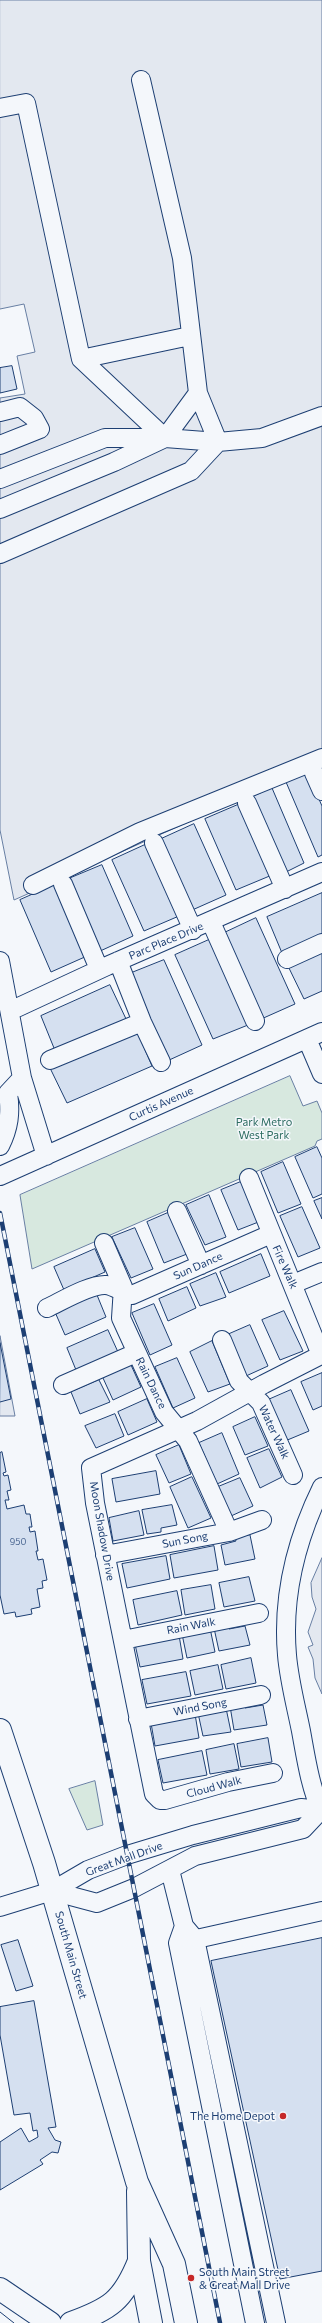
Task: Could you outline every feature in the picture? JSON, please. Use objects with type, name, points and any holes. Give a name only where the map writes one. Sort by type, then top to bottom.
[{"type":"main road","name":"South Main Street","points":[[0,1730],[52,1891],[137,2182],[174,2264],[186,2323]]},
{"type":"main road","name":"South Main Street","points":[[137,2182],[139,2261],[151,2323]]},
{"type":"main road","points":[[71,2323],[109,2307],[120,2294],[139,2261]]},
{"type":"main road","points":[[0,2289],[50,2323]]},
{"type":"street","points":[[141,80],[182,258],[198,394],[218,442]]},
{"type":"street","points":[[0,108],[26,103],[81,359],[165,438]]},
{"type":"street","points":[[81,359],[190,336]]},
{"type":"street","points":[[0,509],[114,462],[165,438],[198,394]]},
{"type":"street","points":[[0,412],[20,407],[34,418],[40,430],[0,445]]},
{"type":"street","points":[[0,479],[105,438],[165,438],[218,442],[262,438],[322,416]]},
{"type":"street","points":[[0,554],[191,471],[218,442]]},
{"type":"street","points":[[33,885],[140,832],[322,758]]},
{"type":"street","points":[[314,773],[322,791]]},
{"type":"street","points":[[247,803],[285,889]]},
{"type":"street","points":[[154,843],[193,930]]},
{"type":"street","name":"Parc Place Drive","points":[[10,1011],[108,965],[193,930],[322,872]]},
{"type":"street","points":[[63,884],[142,1022],[161,1062]]},
{"type":"street","points":[[211,922],[255,1021]]},
{"type":"street","points":[[287,959],[322,943]]},
{"type":"street","points":[[0,961],[22,1078],[46,1156]]},
{"type":"street","points":[[50,1060],[142,1022]]},
{"type":"street","points":[[314,1035],[322,1074]]},
{"type":"street","name":"Curtis Avenue","points":[[0,1176],[314,1035]]},
{"type":"street","points":[[0,1146],[8,1126],[10,1110],[8,1093],[22,1078]]},
{"type":"street","name":"Fire Walk","points":[[249,1178],[321,1355]]},
{"type":"street","points":[[177,1211],[201,1265]]},
{"type":"street","name":"Sun Dance","points":[[123,1293],[132,1295],[138,1293],[271,1234]]},
{"type":"street","points":[[104,1243],[123,1287],[123,1293]]},
{"type":"street","points":[[293,1284],[322,1272]]},
{"type":"street","points":[[47,1308],[96,1285],[113,1286],[123,1293]]},
{"type":"street","name":"Rain Dance","points":[[123,1293],[121,1318],[136,1353],[164,1412],[188,1441],[229,1532]]},
{"type":"street","name":"Water Walk","points":[[222,1340],[239,1381],[261,1403],[293,1475]]},
{"type":"street","points":[[63,1386],[136,1353]]},
{"type":"street","name":"Moon Shadow Drive","points":[[156,1797],[153,1791],[138,1719],[95,1503],[91,1468],[197,1422],[321,1355]]},
{"type":"street","points":[[52,1891],[97,1903],[170,1870],[195,1856],[303,1830],[322,1811],[309,1772],[300,1728],[287,1657],[286,1635],[292,1568],[304,1530],[322,1487]]},
{"type":"street","name":"Sun Song","points":[[106,1555],[229,1532],[262,1520]]},
{"type":"street","name":"Rain Walk","points":[[123,1640],[259,1612]]},
{"type":"street","name":"Wind Song","points":[[138,1719],[261,1695]]},
{"type":"street","name":"Cloud Walk","points":[[156,1797],[165,1800],[228,1782],[273,1773]]},
{"type":"street","name":"Great Mall Drive","points":[[0,1907],[52,1891],[88,1870],[126,1855],[193,1835],[301,1808],[322,1811]]},
{"type":"street","points":[[170,1870],[276,2323]]},
{"type":"street","points":[[186,1936],[322,1911]]},
{"type":"street","points":[[186,1936],[255,2323]]},
{"type":"green space","name":"Park Metro West Park","points":[[290,1076],[303,1106],[317,1101],[322,1113],[322,1139],[317,1141],[315,1146],[32,1269],[20,1195]]},
{"type":"green space","points":[[95,1781],[103,1825],[87,1830],[69,1789]]},
{"type":"shaded area","points":[[0,0],[322,0],[322,762],[14,900],[0,830],[0,398],[25,394],[17,356],[35,352],[24,304],[0,309]]},
{"type":"shaded area","points":[[0,1336],[15,1416],[0,1416]]},
{"type":"shaded area","points":[[322,1558],[322,1694],[315,1678],[313,1659],[308,1647],[313,1645],[308,1632],[316,1609],[312,1597],[311,1583]]},
{"type":"building","points":[[12,366],[17,389],[0,393],[0,368]]},
{"type":"building","points":[[307,772],[322,806],[322,855],[318,857],[286,782]]},
{"type":"building","points":[[272,788],[304,863],[284,873],[250,798]]},
{"type":"building","points":[[240,804],[272,875],[236,890],[205,819]]},
{"type":"building","points":[[194,824],[226,895],[190,911],[159,840]]},
{"type":"building","points":[[147,844],[179,916],[144,931],[112,860]]},
{"type":"building","points":[[102,865],[133,936],[98,952],[66,880]]},
{"type":"building","points":[[54,885],[87,956],[51,972],[20,900]]},
{"type":"building","points":[[322,893],[322,935],[282,953],[267,917]]},
{"type":"building","points":[[256,918],[295,1004],[259,1020],[222,934]]},
{"type":"building","points":[[211,939],[248,1025],[213,1039],[175,955]]},
{"type":"building","points":[[322,948],[322,991],[304,999],[287,964]]},
{"type":"building","points":[[164,960],[202,1045],[167,1061],[129,974]]},
{"type":"building","points":[[110,985],[127,1021],[56,1053],[41,1016]]},
{"type":"building","points":[[137,1031],[152,1066],[67,1103],[50,1068]]},
{"type":"building","points":[[317,1147],[322,1158],[322,1194],[313,1198],[295,1157]]},
{"type":"building","points":[[283,1162],[301,1204],[278,1213],[261,1172]]},
{"type":"building","points":[[243,1181],[261,1221],[238,1230],[221,1190]]},
{"type":"building","points":[[209,1195],[226,1237],[205,1245],[186,1205]]},
{"type":"building","points":[[322,1198],[322,1219],[314,1201]]},
{"type":"building","points":[[302,1207],[320,1248],[298,1257],[280,1216]]},
{"type":"building","points":[[170,1212],[187,1254],[164,1263],[147,1222]]},
{"type":"building","points":[[135,1228],[153,1269],[131,1278],[112,1237]]},
{"type":"building","points":[[95,1249],[105,1272],[64,1290],[54,1267]]},
{"type":"building","points":[[261,1254],[270,1276],[229,1293],[220,1272]]},
{"type":"building","points":[[216,1273],[226,1297],[200,1306],[190,1284]]},
{"type":"building","points":[[187,1287],[196,1308],[168,1321],[159,1299]]},
{"type":"building","points":[[97,1295],[106,1317],[65,1335],[55,1312]]},
{"type":"building","points":[[154,1304],[172,1345],[150,1355],[132,1313]]},
{"type":"building","points":[[284,1311],[303,1351],[280,1360],[262,1320]]},
{"type":"building","points":[[250,1325],[268,1366],[246,1376],[227,1335]]},
{"type":"building","points":[[108,1330],[118,1352],[76,1370],[67,1348]]},
{"type":"building","points":[[212,1341],[230,1384],[208,1392],[190,1352]]},
{"type":"building","points":[[0,1343],[11,1399],[0,1402]]},
{"type":"building","points":[[177,1358],[195,1398],[173,1408],[155,1367]]},
{"type":"building","points":[[131,1365],[141,1387],[113,1400],[103,1378]]},
{"type":"building","points":[[322,1373],[322,1406],[313,1410],[301,1382]]},
{"type":"building","points":[[99,1380],[110,1402],[80,1414],[71,1392]]},
{"type":"building","points":[[291,1390],[309,1431],[285,1441],[268,1400]]},
{"type":"building","points":[[147,1399],[157,1422],[128,1435],[118,1412]]},
{"type":"building","points":[[115,1414],[124,1436],[96,1448],[85,1426]]},
{"type":"building","points":[[255,1417],[268,1446],[245,1455],[233,1427]]},
{"type":"building","points":[[222,1433],[239,1474],[217,1484],[199,1443]]},
{"type":"building","points":[[179,1445],[191,1474],[169,1483],[156,1455]]},
{"type":"building","points":[[269,1449],[282,1477],[260,1488],[247,1458]]},
{"type":"building","points":[[2,1452],[6,1472],[3,1473],[4,1476],[8,1475],[11,1490],[7,1491],[9,1500],[5,1500],[7,1509],[24,1505],[26,1514],[30,1514],[32,1527],[29,1527],[30,1532],[35,1531],[38,1560],[43,1559],[47,1580],[42,1581],[43,1588],[37,1589],[40,1607],[31,1609],[32,1614],[16,1617],[15,1612],[4,1614],[0,1595],[0,1453]]},
{"type":"building","points":[[156,1471],[160,1494],[116,1502],[112,1479]]},
{"type":"building","points":[[192,1477],[211,1518],[188,1528],[170,1487]]},
{"type":"building","points":[[240,1478],[253,1506],[231,1516],[218,1487]]},
{"type":"building","points":[[172,1505],[177,1525],[161,1528],[161,1532],[147,1534],[142,1510]]},
{"type":"building","points":[[139,1511],[144,1535],[113,1541],[109,1518]]},
{"type":"building","points":[[250,1535],[255,1559],[225,1565],[221,1545],[236,1541],[235,1538]]},
{"type":"building","points":[[214,1546],[218,1570],[174,1578],[170,1555]]},
{"type":"building","points":[[166,1556],[170,1579],[127,1588],[122,1564]]},
{"type":"building","points":[[249,1577],[255,1601],[224,1607],[219,1583]]},
{"type":"building","points":[[211,1585],[215,1609],[185,1615],[181,1590]]},
{"type":"building","points":[[177,1591],[182,1615],[138,1625],[133,1600]]},
{"type":"building","points":[[229,1625],[229,1629],[245,1626],[250,1645],[219,1651],[214,1628]]},
{"type":"building","points":[[210,1628],[215,1652],[187,1658],[182,1634]]},
{"type":"building","points":[[179,1635],[183,1659],[140,1667],[135,1644]]},
{"type":"building","points":[[251,1658],[256,1683],[226,1689],[221,1665]]},
{"type":"building","points":[[218,1665],[223,1689],[195,1695],[190,1671]]},
{"type":"building","points":[[186,1672],[191,1696],[147,1704],[142,1680]]},
{"type":"building","points":[[244,1703],[245,1708],[263,1705],[267,1725],[234,1730],[230,1706]]},
{"type":"building","points":[[226,1708],[231,1732],[203,1736],[198,1713]]},
{"type":"building","points":[[195,1714],[199,1738],[155,1746],[151,1723]]},
{"type":"building","points":[[268,1738],[272,1762],[241,1767],[237,1744]]},
{"type":"building","points":[[234,1744],[239,1769],[210,1774],[206,1750]]},
{"type":"building","points":[[202,1751],[207,1775],[163,1783],[158,1760]]},
{"type":"building","name":"The Home Depot","points":[[322,1938],[322,2271],[280,2279],[211,1961]]},
{"type":"building","points":[[18,1940],[33,1986],[16,1991],[1,1945]]},
{"type":"building","points":[[34,2001],[56,2127],[48,2128],[55,2140],[61,2142],[58,2153],[52,2152],[40,2160],[43,2164],[0,2190],[0,2142],[21,2128],[29,2142],[38,2137],[37,2130],[33,2131],[30,2113],[14,2115],[0,2035],[0,2007]]},
{"type":"tram line","points":[[0,2312],[14,2323]]},
{"type":"railway","points":[[0,1213],[220,2323]]},
{"type":"place","name":"The Home Depot","points":[[283,2116]]},
{"type":"place","name":"South Main Street & Great Mall Drive","points":[[191,2278]]}]
